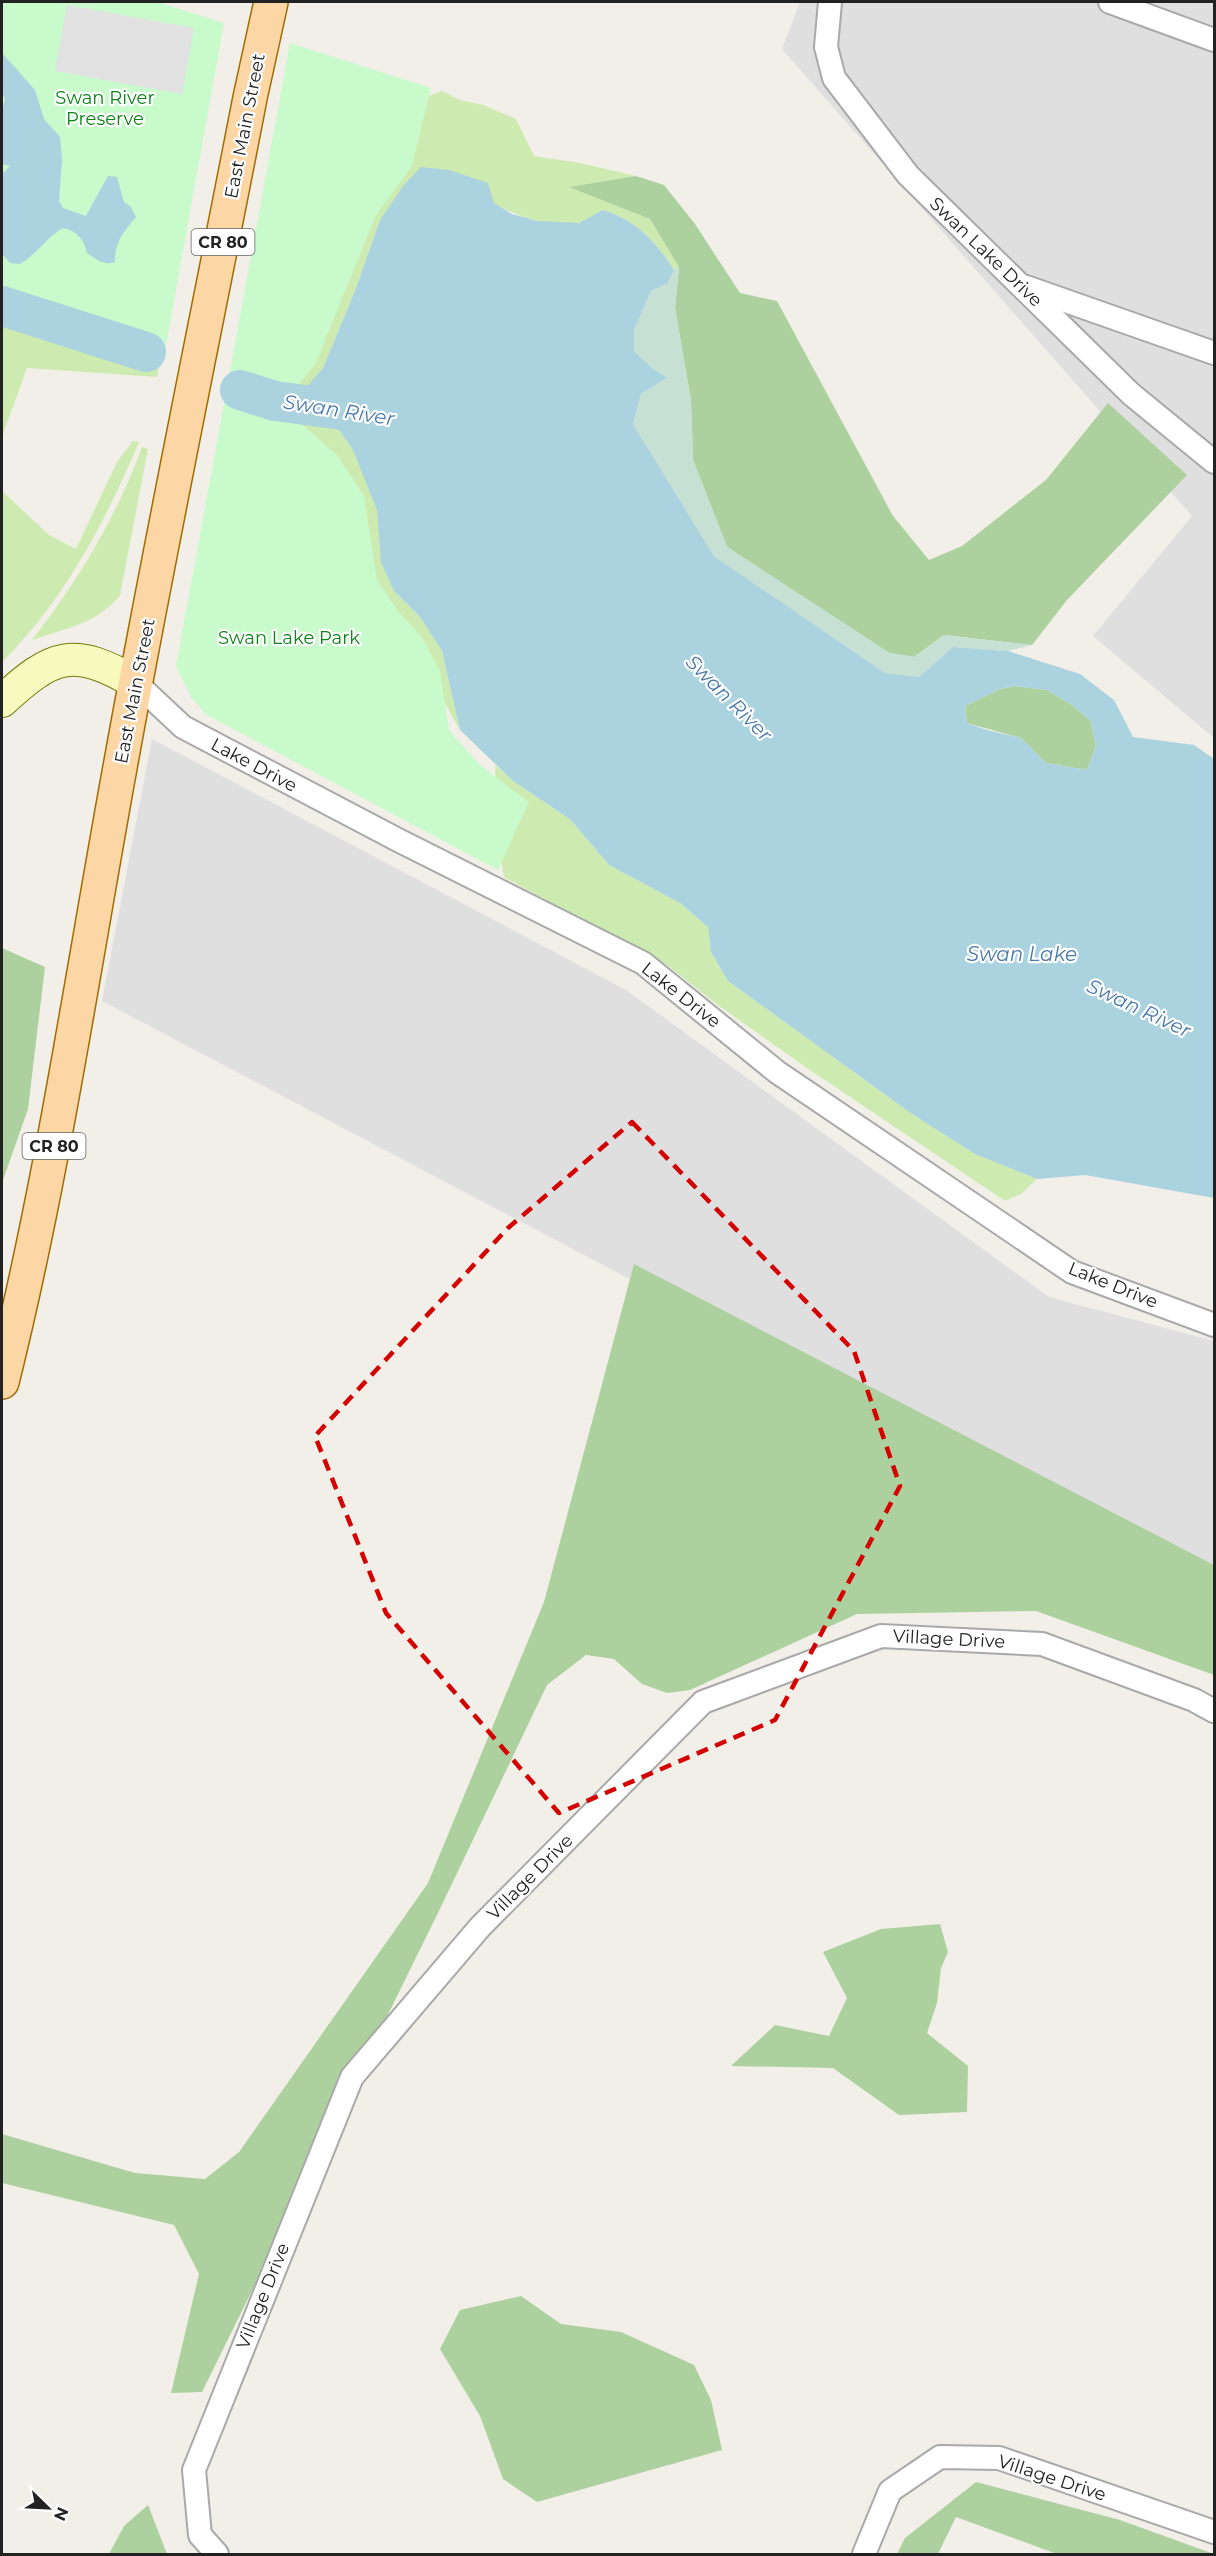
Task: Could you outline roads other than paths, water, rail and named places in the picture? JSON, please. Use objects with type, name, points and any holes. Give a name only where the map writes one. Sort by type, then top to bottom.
[{"type":"main road","name":"East Main Street","points":[[2,1382],[28,1276],[57,1132],[136,683],[250,98],[271,2]]},
{"type":"main road","points":[[2,701],[45,665],[68,660],[103,665],[136,683]]},
{"type":"street","name":"Swan Lake Drive","points":[[830,2],[826,47],[834,78],[908,175],[1131,394],[1215,462]]},
{"type":"street","points":[[1110,2],[1215,40]]},
{"type":"street","points":[[1019,285],[1215,353]]},
{"type":"street","name":"Lake Drive","points":[[136,683],[183,727],[398,840],[642,963],[777,1072],[1072,1272],[1215,1325]]},
{"type":"street","name":"Village Drive","points":[[217,2554],[200,2535],[194,2470],[352,2076],[480,1927],[703,1702],[881,1636],[1042,1644],[1194,1700],[1215,1711]]},
{"type":"street","name":"Village Drive","points":[[864,2554],[890,2491],[939,2457],[999,2458],[1215,2532]]},
{"type":"water","points":[[2,53],[35,90],[44,119],[60,137],[62,160],[59,201],[63,208],[86,216],[108,176],[117,177],[124,202],[131,207],[136,217],[118,243],[115,262],[104,262],[94,258],[87,253],[79,236],[63,228],[20,264],[10,263],[2,254],[2,174],[10,166],[2,164],[2,113],[5,98],[2,93]]},
{"type":"water","name":"Swan Lake","points":[[421,167],[449,170],[488,183],[494,203],[512,214],[538,221],[579,223],[603,210],[635,226],[660,250],[674,270],[668,283],[651,291],[634,330],[634,351],[667,378],[641,394],[633,424],[714,556],[885,673],[919,677],[953,647],[1008,651],[1080,674],[1114,700],[1133,737],[1194,745],[1214,759],[1214,1198],[1085,1175],[1037,1179],[975,1154],[912,1114],[728,981],[711,952],[708,927],[680,903],[609,865],[571,820],[513,781],[460,730],[442,651],[420,617],[394,591],[381,562],[377,510],[353,450],[340,431],[302,414],[294,402],[323,368],[355,291],[380,220],[404,185]],"holes":[[[1015,686],[1047,690],[1072,705],[1091,721],[1096,746],[1087,770],[1046,763],[1021,738],[967,723],[965,706],[1000,689]]]},
{"type":"waterway","name":"Swan River","points":[[2,306],[146,352]]},
{"type":"waterway","name":"Swan River","points":[[240,390],[275,401],[350,411]]},
{"type":"park label","name":"Swan River Preserve","points":[[105,108]]},
{"type":"park label","name":"Swan Lake Park","points":[[289,638]]}]
